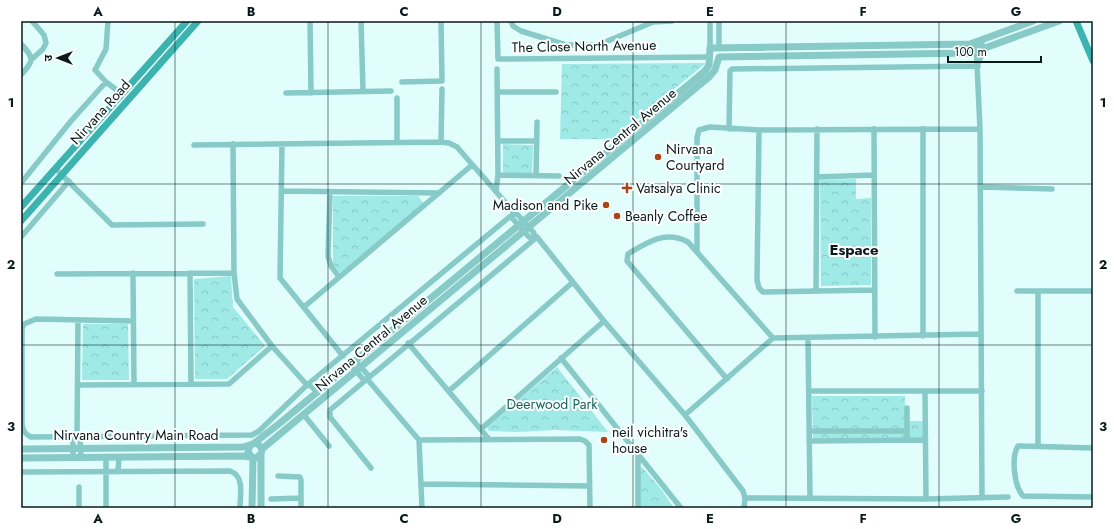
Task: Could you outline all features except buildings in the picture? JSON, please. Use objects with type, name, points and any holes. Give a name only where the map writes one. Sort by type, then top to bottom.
[{"type":"main road","name":"Nirvana Road","points":[[21,207],[187,21]]},
{"type":"main road","name":"Nirvana Road","points":[[21,221],[198,21]]},
{"type":"main road","points":[[1076,21],[1093,61]]},
{"type":"street","points":[[21,75],[31,64],[32,59],[43,50],[46,43],[44,35],[32,21]]},
{"type":"street","points":[[108,21],[106,49],[95,70],[106,82],[122,94]]},
{"type":"street","points":[[310,21],[311,93]]},
{"type":"street","points":[[361,21],[363,91]]},
{"type":"street","points":[[402,82],[442,81],[441,21]]},
{"type":"street","name":"The Close North Avenue","points":[[497,21],[498,59],[710,57]]},
{"type":"street","points":[[511,21],[513,26],[521,31],[566,45],[598,45],[653,22],[672,21]]},
{"type":"street","points":[[710,21],[710,48],[979,42],[1034,21]]},
{"type":"street","points":[[719,21],[719,57]]},
{"type":"street","points":[[710,57],[979,51],[1059,21]]},
{"type":"street","points":[[979,42],[979,51],[982,57],[978,65],[980,129],[982,498]]},
{"type":"street","points":[[21,44],[32,59]]},
{"type":"street","name":"Nirvana Central Avenue","points":[[252,444],[705,71],[709,65],[710,48]]},
{"type":"street","points":[[21,55],[26,50]]},
{"type":"street","name":"Nirvana Central Avenue","points":[[252,457],[261,452],[709,77],[715,70],[719,57]]},
{"type":"street","points":[[729,129],[730,71],[732,69],[978,65]]},
{"type":"street","name":"The Close North Avenue","points":[[496,191],[498,175],[497,69]]},
{"type":"street","points":[[21,183],[71,121],[106,82]]},
{"type":"street","points":[[441,142],[442,89]]},
{"type":"street","points":[[286,93],[391,91]]},
{"type":"street","points":[[498,92],[556,92]]},
{"type":"street","points":[[397,98],[397,142]]},
{"type":"street","points":[[536,175],[537,122]]},
{"type":"street","points":[[698,252],[697,134],[699,130],[710,127],[759,130],[980,129]]},
{"type":"street","points":[[816,290],[817,129]]},
{"type":"street","points":[[874,129],[875,337]]},
{"type":"street","points":[[923,129],[923,336]]},
{"type":"street","points":[[759,130],[756,280],[759,288],[763,292],[875,290]]},
{"type":"street","points":[[498,141],[537,141]]},
{"type":"street","points":[[194,146],[233,144],[397,142],[449,143],[457,147],[513,211],[512,218],[527,230],[534,233],[534,239]]},
{"type":"street","points":[[233,144],[234,273],[237,299],[272,346],[307,385],[311,386],[316,392]]},
{"type":"street","points":[[282,144],[280,278],[343,356]]},
{"type":"street","points":[[304,307],[472,165]]},
{"type":"street","points":[[56,168],[112,225],[203,224]]},
{"type":"street","points":[[498,175],[559,176]]},
{"type":"street","points":[[817,177],[874,175]]},
{"type":"street","points":[[21,238],[69,181]]},
{"type":"street","points":[[980,188],[1052,189]]},
{"type":"street","points":[[282,191],[439,193]]},
{"type":"street","points":[[330,192],[328,256],[331,266],[339,277]]},
{"type":"street","points":[[133,321],[36,319],[24,324],[22,329],[23,431],[31,437],[252,435],[259,431],[307,385],[513,214]]},
{"type":"street","points":[[371,468],[329,414],[330,410],[368,380],[408,343],[537,237],[604,321],[685,415],[743,491],[745,498],[744,508]]},
{"type":"street","points":[[728,379],[627,261],[628,254],[650,240],[666,237],[679,237],[688,242],[773,338]]},
{"type":"street","points":[[133,273],[134,384]]},
{"type":"street","points":[[190,273],[191,384]]},
{"type":"street","points":[[57,274],[234,273]]},
{"type":"street","points":[[449,391],[573,282]]},
{"type":"street","points":[[1017,291],[1093,291]]},
{"type":"street","points":[[1038,291],[1038,446]]},
{"type":"street","points":[[77,457],[73,440],[77,437],[78,320]]},
{"type":"street","points":[[481,429],[604,321]]},
{"type":"street","points":[[685,415],[728,379],[773,338],[981,334]]},
{"type":"street","points":[[808,338],[810,499]]},
{"type":"street","points":[[408,343],[488,438]]},
{"type":"street","points":[[78,385],[229,384],[272,346]]},
{"type":"street","points":[[561,358],[681,508]]},
{"type":"street","points":[[353,362],[359,369],[368,375],[368,380],[419,440],[422,508]]},
{"type":"street","points":[[307,385],[306,390],[310,397]]},
{"type":"street","points":[[809,391],[982,391]]},
{"type":"street","points":[[925,392],[926,499]]},
{"type":"street","points":[[907,408],[907,440]]},
{"type":"street","points":[[304,415],[329,446]]},
{"type":"street","points":[[809,431],[907,431]]},
{"type":"street","points":[[419,440],[488,438],[580,439],[589,445],[590,508]]},
{"type":"street","points":[[809,441],[925,440]]},
{"type":"street","points":[[252,508],[252,457],[248,452],[252,444],[258,444],[261,452],[261,508]]},
{"type":"street","name":"Nirvana Country Main Road","points":[[21,449],[243,447],[252,444]]},
{"type":"street","points":[[1093,448],[1018,446],[1015,450],[1016,482],[1023,496],[1093,497]]},
{"type":"street","points":[[638,455],[638,508]]},
{"type":"street","points":[[106,457],[106,508]]},
{"type":"street","points":[[118,472],[119,457]]},
{"type":"street","name":"Nirvana Country Main Road","points":[[21,458],[252,457]]},
{"type":"street","points":[[21,472],[230,471],[236,473],[239,478],[240,508]]},
{"type":"street","points":[[278,476],[300,477],[301,508]]},
{"type":"street","points":[[421,484],[589,486]]},
{"type":"street","points":[[79,487],[79,508]]},
{"type":"street","points":[[745,498],[926,499],[1008,497]]},
{"type":"street","points":[[271,499],[301,498]]},
{"type":"green space","points":[[706,63],[613,139],[560,139],[562,64]]},
{"type":"green space","points":[[503,144],[533,145],[532,173],[503,173]]},
{"type":"green space","points":[[856,179],[856,199],[871,198],[871,285],[821,286],[820,180]]},
{"type":"green space","points":[[333,196],[418,196],[424,204],[340,273],[333,265]]},
{"type":"green space","points":[[231,276],[233,307],[265,346],[227,379],[195,379],[194,279]]},
{"type":"green space","points":[[83,324],[128,324],[129,380],[82,380]]},
{"type":"green space","name":"Deerwood Park","points":[[557,367],[608,432],[555,430],[517,432],[489,431],[487,427]]},
{"type":"green space","points":[[812,396],[905,396],[905,421],[923,421],[923,438],[813,438]]},
{"type":"green space","points":[[642,467],[661,489],[674,508],[640,508],[639,470]]},
{"type":"place","name":"Nirvana Courtyard","points":[[658,157]]},
{"type":"place","name":"Vatsalya Clinic","points":[[627,188]]},
{"type":"place","name":"Madison and Pike","points":[[606,205]]},
{"type":"place","name":"Beanly Coffee","points":[[617,216]]},
{"type":"place","name":"neil vichitra's house","points":[[604,440]]},
{"type":"district","name":"Espace","points":[[854,250]]}]
